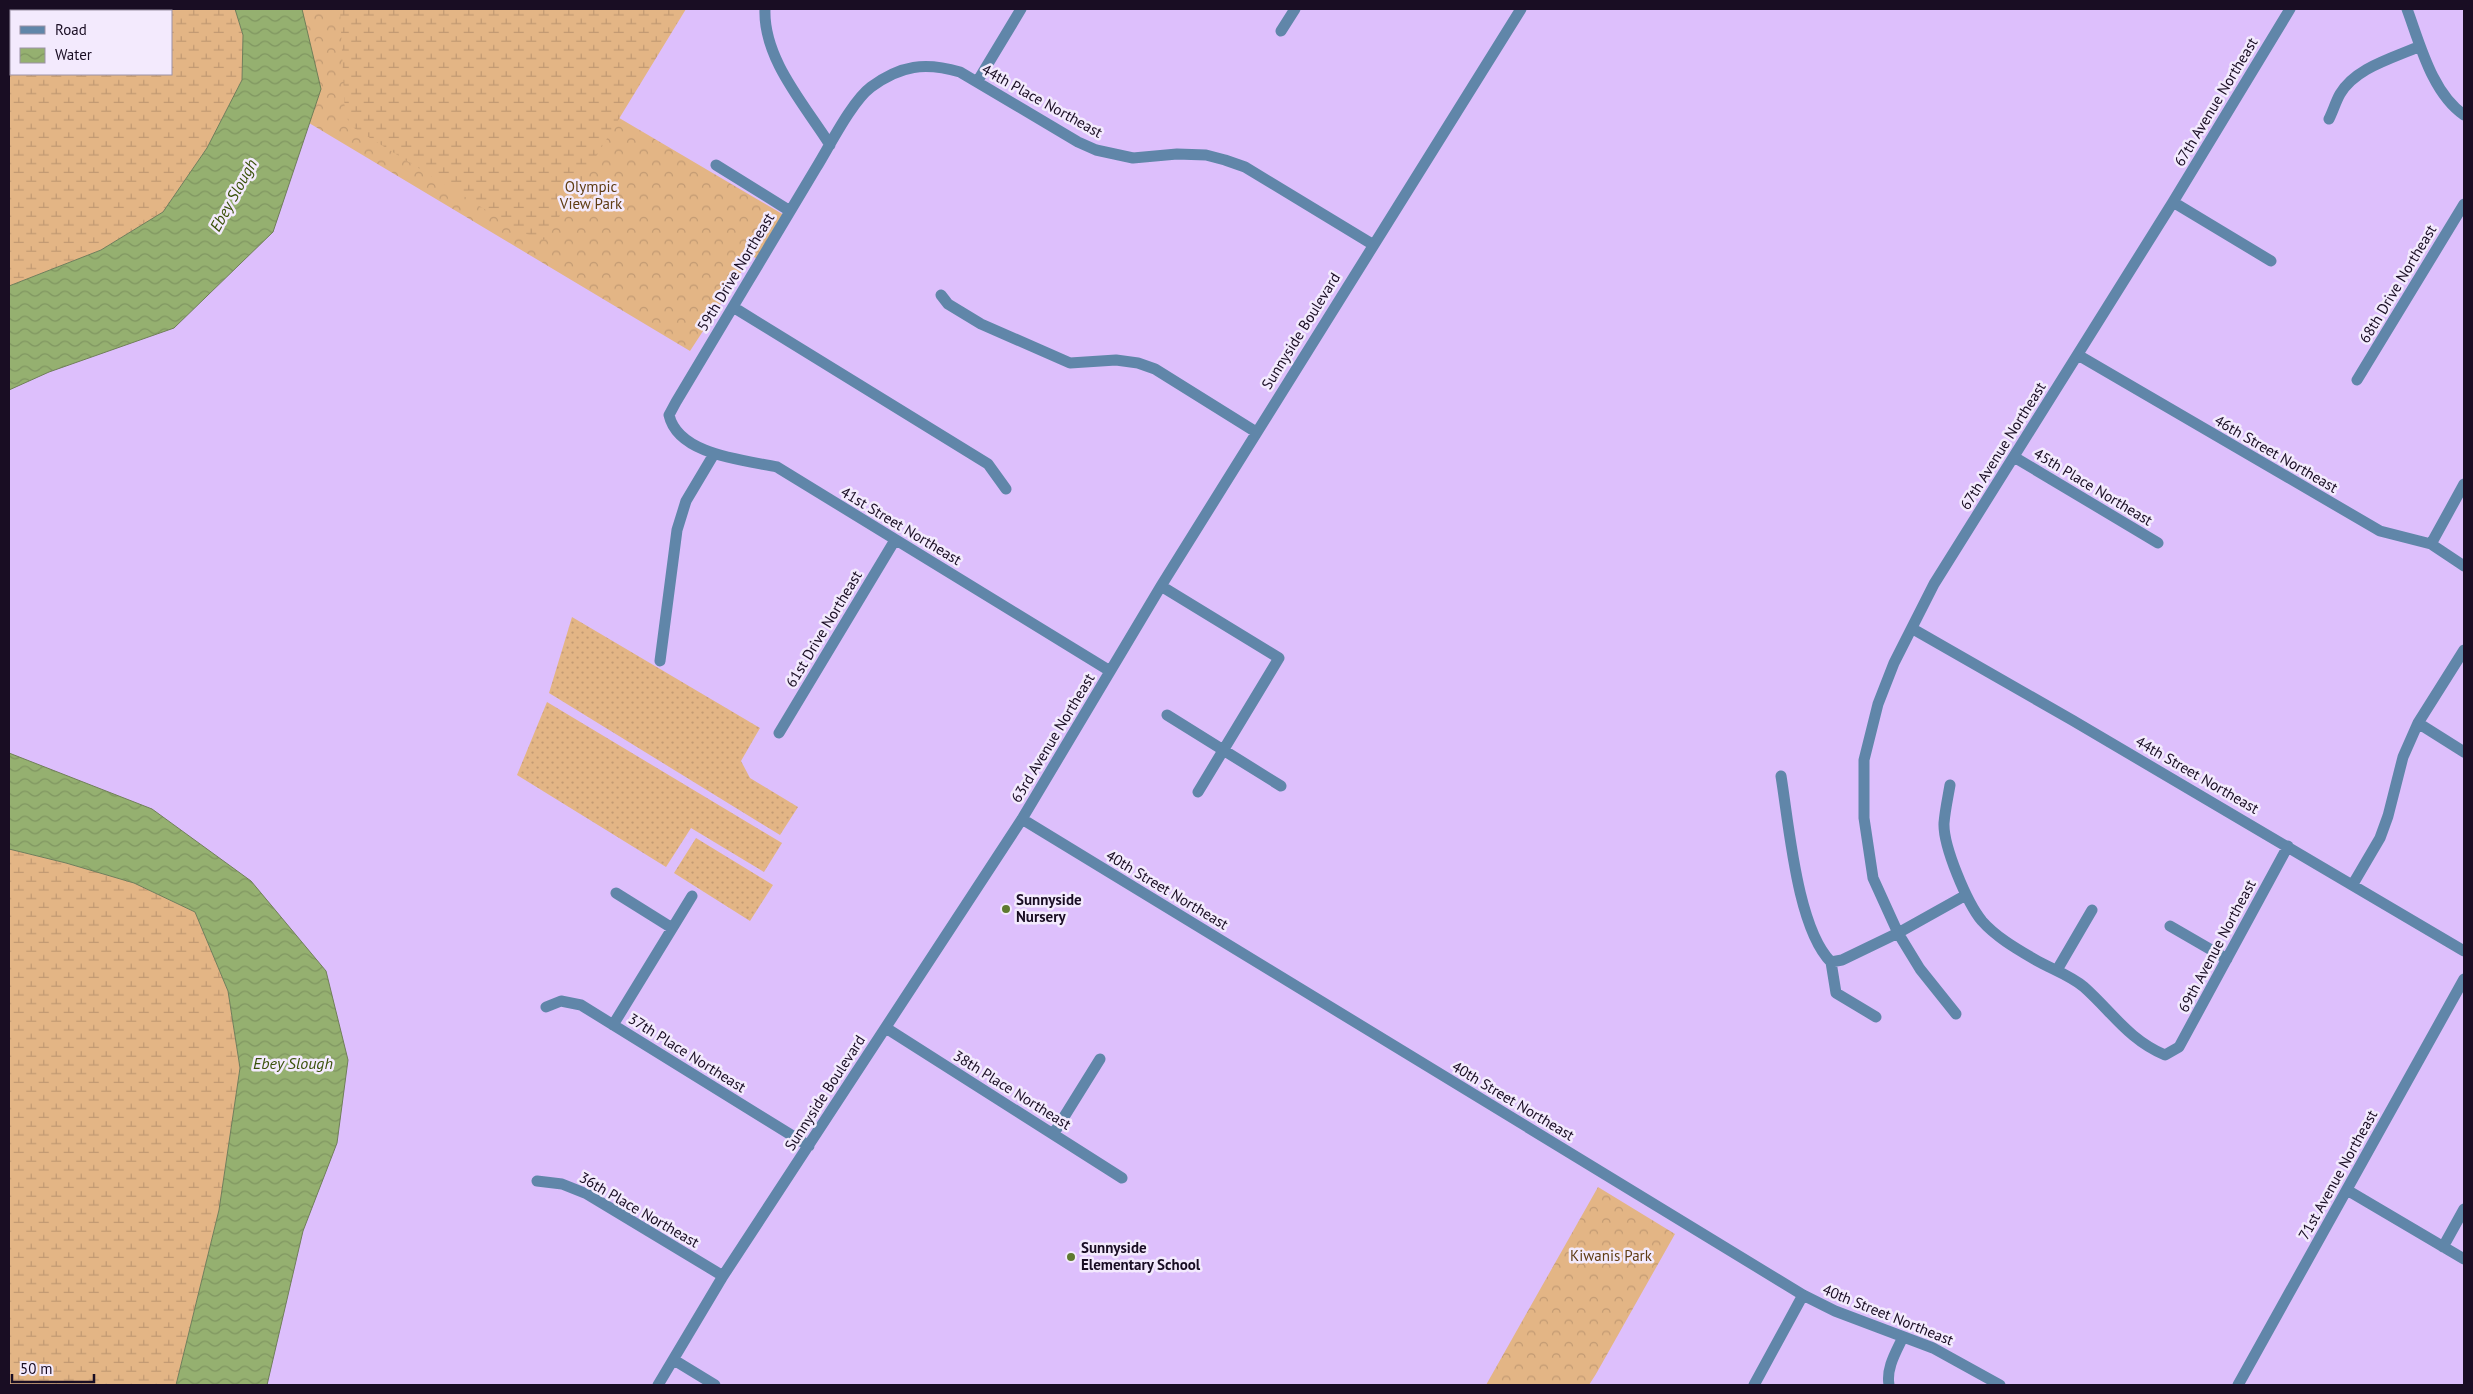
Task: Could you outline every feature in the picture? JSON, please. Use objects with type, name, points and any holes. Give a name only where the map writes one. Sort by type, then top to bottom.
[{"type":"street","points":[[764,9],[768,36],[774,54],[830,145],[790,211]]},
{"type":"street","points":[[977,82],[1021,9]]},
{"type":"street","points":[[1281,31],[1295,9]]},
{"type":"street","name":"Sunnyside Boulevard","points":[[1110,671],[1372,244],[1521,9]]},
{"type":"street","name":"67th Avenue Northeast","points":[[1956,1014],[1920,969],[1898,933],[1874,878],[1864,818],[1864,760],[1878,704],[1894,663],[1913,629],[1934,584],[2078,355],[2290,9]]},
{"type":"street","points":[[2407,9],[2420,46],[2438,85],[2447,99],[2464,116]]},
{"type":"street","points":[[2329,119],[2340,93],[2351,80],[2362,72],[2420,46]]},
{"type":"street","name":"44th Place Northeast","points":[[830,145],[857,102],[869,88],[897,71],[915,66],[942,67],[960,72],[1078,142],[1096,150],[1132,158],[1177,154],[1206,155],[1245,167],[1372,244]]},
{"type":"street","name":"59th Drive Northeast","points":[[671,426],[669,416],[790,211],[716,164]]},
{"type":"street","points":[[2172,202],[2271,261]]},
{"type":"street","name":"68th Drive Northeast","points":[[2357,380],[2464,204]]},
{"type":"street","points":[[941,295],[948,304],[981,324],[1070,362],[1116,360],[1138,363],[1155,369],[1256,432]]},
{"type":"street","points":[[733,308],[988,464],[1006,489]]},
{"type":"street","name":"46th Street Northeast","points":[[2078,355],[2380,531],[2431,544],[2464,566]]},
{"type":"street","name":"41st Street Northeast","points":[[671,426],[678,434],[714,454],[729,459],[777,468],[1110,671]]},
{"type":"street","points":[[660,661],[676,530],[686,501],[714,454]]},
{"type":"street","name":"45th Place Northeast","points":[[2014,457],[2158,544]]},
{"type":"street","points":[[2431,544],[2464,484]]},
{"type":"street","name":"61st Drive Northeast","points":[[778,733],[895,540]]},
{"type":"street","points":[[1161,586],[1279,658],[1198,792]]},
{"type":"street","name":"44th Street Northeast","points":[[1913,629],[2288,846],[2464,951]]},
{"type":"street","points":[[2353,884],[2380,838],[2388,816],[2403,757],[2418,723],[2464,650]]},
{"type":"street","name":"63rd Avenue Northeast","points":[[1022,819],[1110,671]]},
{"type":"street","points":[[1167,715],[1281,786]]},
{"type":"street","points":[[2418,723],[2464,752]]},
{"type":"street","points":[[1781,776],[1803,908],[1817,944],[1831,962],[1836,994],[1876,1018]]},
{"type":"street","points":[[1950,785],[1944,824],[1952,860],[1966,896],[1982,920],[1998,935],[2036,960],[2057,970],[2092,910]]},
{"type":"street","name":"Sunnyside Boulevard","points":[[658,1385],[723,1276],[1022,819]]},
{"type":"street","name":"40th Street Northeast","points":[[1022,819],[1804,1295],[1835,1311],[1932,1348],[2000,1385]]},
{"type":"street","name":"69th Avenue Northeast","points":[[2057,970],[2084,987],[2112,1018],[2150,1049],[2165,1055],[2179,1047],[2288,846]]},
{"type":"street","points":[[616,893],[672,928]]},
{"type":"street","points":[[613,1025],[692,896]]},
{"type":"street","points":[[1831,962],[1842,960],[1898,933],[1966,896]]},
{"type":"street","points":[[2170,926],[2227,958]]},
{"type":"street","name":"71st Avenue Northeast","points":[[2238,1385],[2464,979]]},
{"type":"street","name":"37th Place Northeast","points":[[546,1007],[560,1001],[581,1005],[808,1146]]},
{"type":"street","name":"38th Place Northeast","points":[[886,1028],[1122,1178]]},
{"type":"street","points":[[1054,1134],[1100,1059]]},
{"type":"street","name":"36th Place Northeast","points":[[537,1182],[562,1184],[587,1194],[723,1276]]},
{"type":"street","points":[[2347,1190],[2464,1259]]},
{"type":"street","points":[[2443,1247],[2464,1209]]},
{"type":"street","points":[[1754,1385],[1804,1295]]},
{"type":"street","points":[[1889,1385],[1888,1375],[1891,1362],[1903,1337]]},
{"type":"street","points":[[674,1360],[715,1385]]},
{"type":"green space","points":[[9,9],[235,9],[243,35],[242,80],[207,148],[163,212],[101,250],[9,286]]},
{"type":"green space","name":"Olympic View Park","points":[[302,9],[434,9],[789,218],[763,262],[752,256],[690,351],[304,120]]},
{"type":"green space","points":[[340,9],[686,9],[545,240],[523,233],[354,128],[345,116]]},
{"type":"green space","points":[[572,617],[760,728],[741,761],[750,778],[798,807],[780,835],[549,693]]},
{"type":"green space","points":[[547,702],[782,843],[764,872],[691,828],[666,867],[517,775]]},
{"type":"green space","points":[[696,838],[773,885],[750,921],[674,873]]},
{"type":"green space","points":[[9,849],[134,883],[195,912],[228,991],[240,1068],[219,1210],[176,1385],[9,1385]]},
{"type":"green space","name":"Kiwanis Park","points":[[1598,1187],[1675,1234],[1596,1374],[1589,1385],[1486,1385]]},
{"type":"water","name":"Ebey Slough","points":[[235,9],[302,9],[321,89],[273,232],[174,328],[49,372],[9,390],[9,286],[101,250],[163,212],[207,148],[242,80],[243,35]]},
{"type":"water","name":"Ebey Slough","points":[[9,753],[152,809],[251,881],[326,971],[348,1060],[337,1143],[303,1231],[267,1385],[176,1385],[219,1210],[240,1068],[228,991],[195,912],[134,883],[9,849]]},
{"type":"place","name":"Sunnyside Nursery","points":[[1006,909]]},
{"type":"place","name":"Sunnyside Elementary School","points":[[1071,1257]]}]
